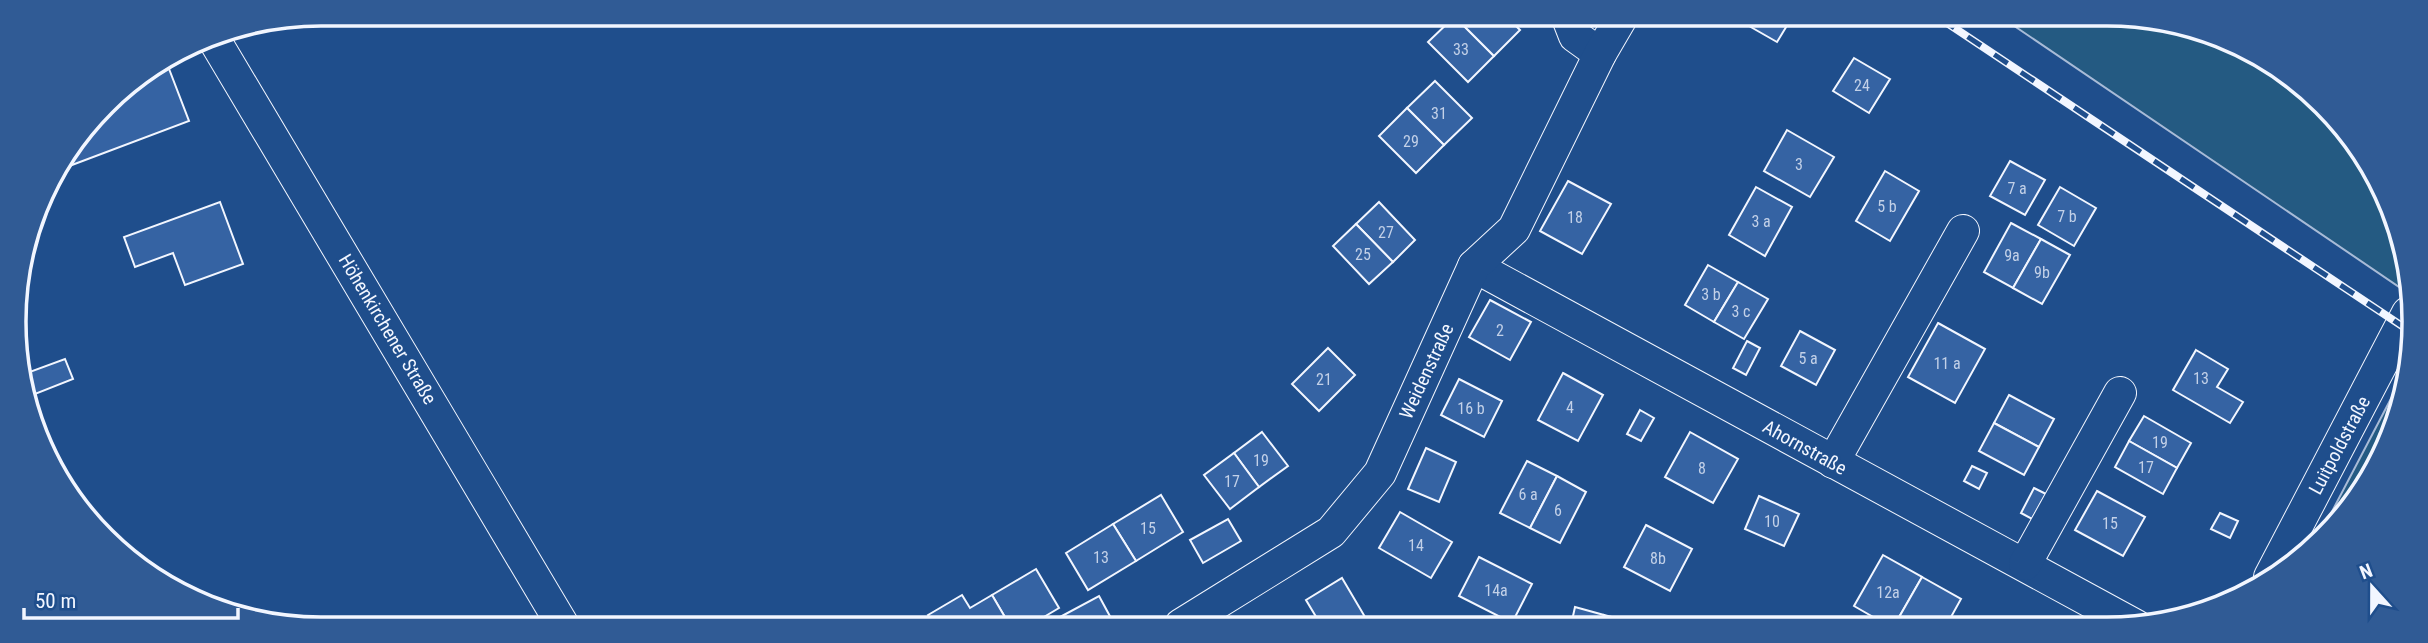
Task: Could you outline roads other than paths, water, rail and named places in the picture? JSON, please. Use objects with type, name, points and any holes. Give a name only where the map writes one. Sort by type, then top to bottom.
[{"type":"street","points":[[1571,26],[1575,36],[1600,54]]},
{"type":"street","name":"Weidenstraße","points":[[1194,617],[1331,532],[1380,473],[1474,266],[1514,229],[1616,26]]},
{"type":"street","name":"Höhenkirchener Straße","points":[[218,46],[558,617]]},
{"type":"street","points":[[1833,462],[1964,231]]},
{"type":"street","name":"Ahornstraße","points":[[1474,266],[2119,616]]},
{"type":"street","name":"Luitpoldstraße","points":[[2278,562],[2402,325]]},
{"type":"street","points":[[2025,564],[2120,393]]},
{"type":"railway","points":[[1952,26],[2402,326]]}]
